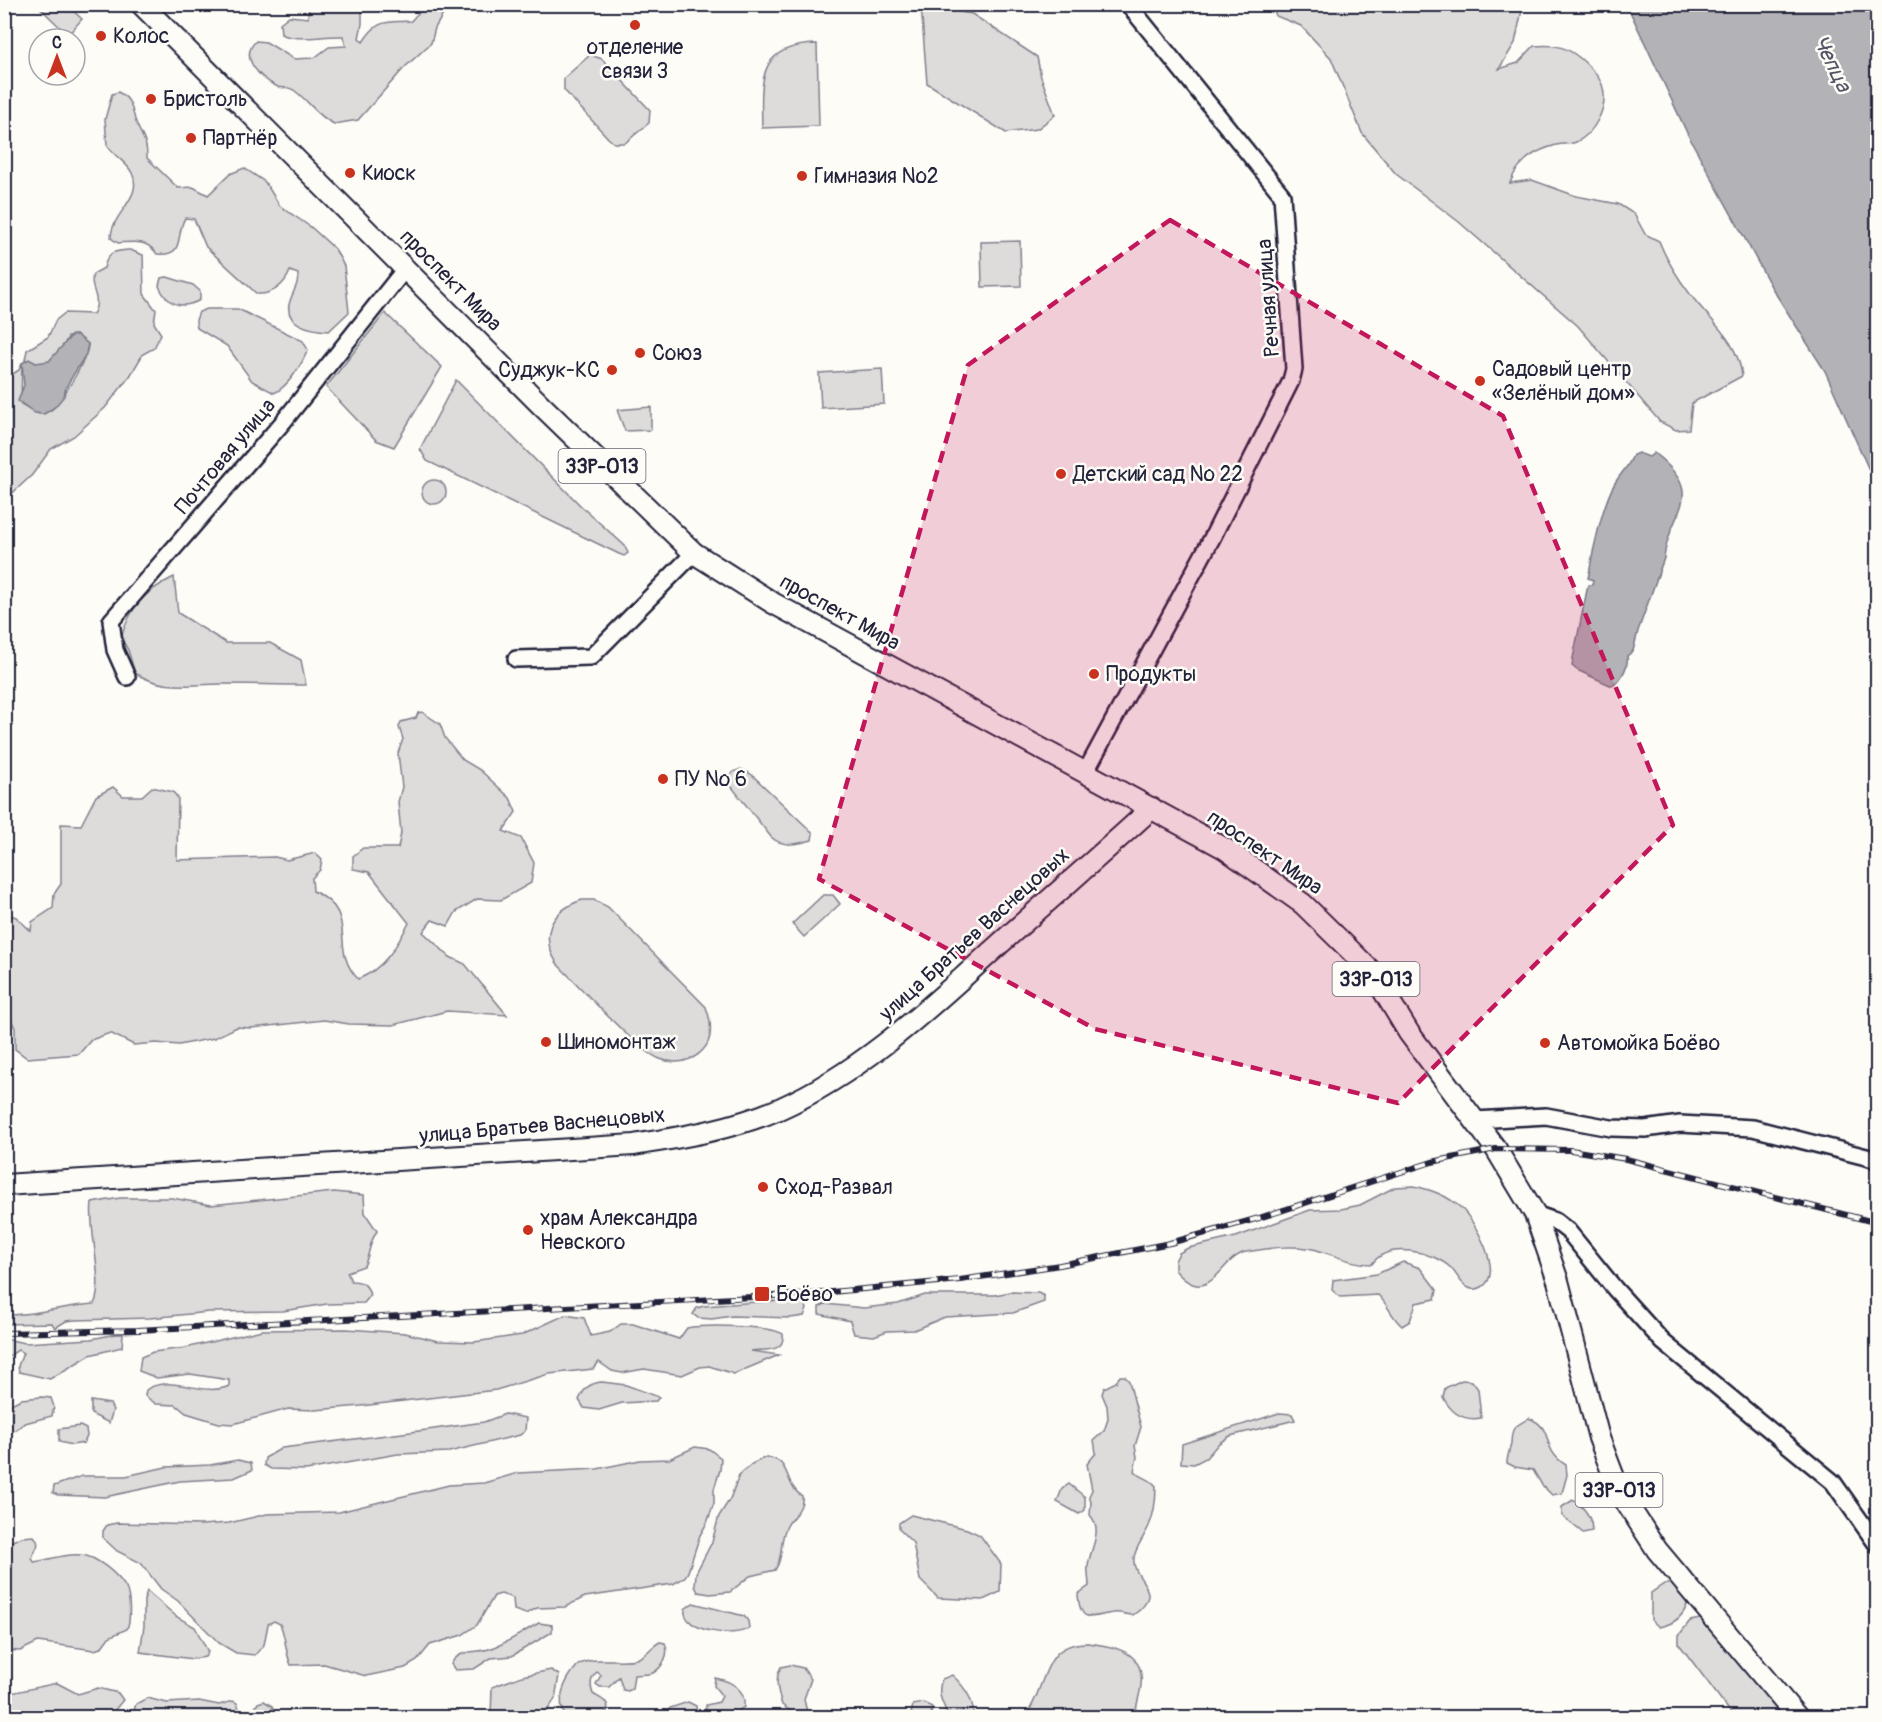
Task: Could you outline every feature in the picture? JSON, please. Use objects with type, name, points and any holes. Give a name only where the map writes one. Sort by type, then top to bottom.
[{"type":"main road","name":"проспект Мира","points":[[141,4],[609,473],[694,553],[773,603],[1224,848],[1282,887],[1318,917],[1372,972],[1409,1033],[1475,1120],[1516,1180],[1535,1214]]},
{"type":"main road","name":"улица Братьев Васнецовых","points":[[4,1185],[634,1145],[722,1128],[752,1119],[801,1099],[867,1060],[914,1022],[1152,808]]},
{"type":"main road","name":"33Р-013","points":[[1535,1214],[1555,1271],[1599,1438],[1620,1493],[1657,1550],[1798,1718]]},
{"type":"street","name":"Речная улица","points":[[1085,773],[1210,540],[1286,391],[1294,369],[1282,195],[1128,4]]},
{"type":"street","name":"Почтовая улица","points":[[127,677],[115,650],[111,621],[283,422],[405,269]]},
{"type":"street","points":[[516,659],[591,657],[694,553]]},
{"type":"street","points":[[1475,1120],[1546,1116],[1611,1128],[1645,1129],[1680,1124],[1753,1128],[1878,1160]]},
{"type":"street","points":[[1535,1214],[1555,1221],[1568,1231],[1615,1289],[1663,1342],[1833,1482],[1878,1546]]},
{"type":"highlighted area","points":[[1170,220],[1503,416],[1673,825],[1398,1103],[1095,1029],[819,879],[968,365]]},
{"type":"shaded area","points":[[1399,4],[1409,9],[1418,4],[1523,5],[1515,43],[1499,69],[1518,63],[1534,46],[1548,45],[1570,51],[1597,76],[1602,84],[1604,96],[1601,112],[1594,127],[1576,142],[1545,148],[1526,159],[1510,183],[1532,180],[1576,196],[1618,204],[1634,214],[1645,234],[1659,241],[1686,288],[1729,341],[1742,376],[1692,403],[1689,429],[1676,430],[1660,422],[1578,326],[1459,222],[1396,174],[1362,133],[1331,58],[1301,26],[1276,16],[1272,5]]},
{"type":"shaded area","points":[[37,5],[67,5],[82,19],[75,27],[60,27]]},
{"type":"shaded area","points":[[309,5],[362,5],[359,38],[363,42],[378,25],[411,21],[417,14],[431,6],[472,5],[451,10],[442,16],[435,28],[431,43],[405,67],[358,120],[334,124],[323,117],[293,89],[278,87],[265,79],[254,67],[249,54],[256,41],[266,42],[294,59],[314,58],[329,47],[346,46],[343,36],[295,38],[281,34],[280,23],[289,16],[308,18]]},
{"type":"shaded area","points":[[921,5],[972,14],[1037,57],[1041,77],[1055,115],[1037,129],[1006,133],[927,83]]},
{"type":"shaded area","points":[[817,44],[819,126],[762,128],[763,81],[773,58],[797,46]]},
{"type":"shaded area","points":[[590,55],[602,59],[650,110],[649,123],[625,143],[614,143],[608,138],[564,90],[564,78]]},
{"type":"shaded area","points":[[118,92],[127,99],[131,106],[145,144],[147,158],[178,188],[193,187],[208,195],[230,174],[244,168],[265,182],[280,206],[312,228],[335,249],[344,266],[349,312],[329,331],[300,325],[290,316],[289,309],[298,274],[290,271],[285,281],[277,288],[268,293],[257,294],[206,247],[194,219],[185,218],[176,248],[166,254],[157,254],[144,244],[118,243],[111,238],[116,221],[131,198],[135,182],[129,169],[107,145],[105,119],[112,94]]},
{"type":"shaded area","points":[[1020,241],[1021,286],[982,287],[981,242]]},
{"type":"shaded area","points":[[130,250],[143,255],[144,294],[156,310],[154,323],[161,334],[154,348],[143,354],[130,376],[105,408],[74,436],[51,449],[32,475],[5,500],[5,379],[19,370],[22,363],[21,404],[39,414],[54,407],[76,375],[85,357],[88,344],[77,335],[68,337],[57,355],[44,364],[25,360],[27,350],[48,337],[56,320],[65,313],[93,314],[97,303],[92,284],[93,274],[104,268],[112,253]]},
{"type":"shaded area","points":[[167,277],[193,285],[200,291],[200,300],[181,305],[166,298],[159,286],[161,278]]},
{"type":"shaded area","points":[[207,309],[238,309],[303,341],[308,350],[289,380],[274,393],[252,381],[227,346],[197,328],[196,320],[199,312]]},
{"type":"shaded area","points":[[385,313],[442,367],[394,447],[376,440],[326,387]]},
{"type":"shaded area","points":[[882,369],[884,404],[821,408],[819,373]]},
{"type":"shaded area","points":[[456,380],[583,508],[624,545],[628,553],[624,556],[619,554],[427,461],[420,449]]},
{"type":"shaded area","points":[[651,407],[651,430],[625,431],[617,410]]},
{"type":"shaded area","points":[[434,480],[443,483],[446,492],[443,501],[434,504],[425,501],[422,492],[425,483]]},
{"type":"shaded area","points":[[174,577],[178,613],[226,643],[270,643],[301,660],[306,685],[177,685],[156,682],[135,673],[128,650],[121,638],[129,617],[147,594]]},
{"type":"shaded area","points":[[422,712],[440,724],[445,738],[463,760],[480,770],[510,798],[516,812],[503,831],[521,838],[534,863],[531,883],[501,900],[477,899],[456,912],[448,926],[432,920],[423,932],[450,957],[465,964],[507,1015],[447,1011],[393,1025],[349,1024],[324,1020],[251,1028],[237,1027],[214,1038],[179,1045],[156,1043],[134,1045],[110,1033],[91,1040],[79,1054],[27,1058],[15,1049],[15,1028],[9,1015],[5,1018],[5,913],[16,917],[31,931],[32,922],[53,908],[54,894],[61,884],[61,824],[81,825],[96,796],[113,787],[123,796],[142,796],[152,787],[173,792],[178,798],[177,860],[275,857],[287,860],[315,853],[322,860],[320,870],[312,878],[313,891],[328,900],[341,920],[345,955],[349,967],[358,979],[375,969],[394,949],[409,923],[369,872],[353,869],[353,856],[363,848],[398,848],[401,833],[398,802],[402,787],[398,753],[403,739],[399,727],[401,722],[416,718],[418,713]]},
{"type":"shaded area","points":[[741,769],[751,774],[813,833],[812,840],[786,844],[771,837],[731,786],[729,779],[733,772]]},
{"type":"shaded area","points":[[823,895],[833,895],[840,904],[804,937],[792,924]]},
{"type":"shaded area","points":[[582,900],[594,900],[608,907],[706,1007],[710,1035],[706,1046],[699,1054],[689,1060],[677,1062],[666,1061],[649,1053],[623,1031],[559,966],[549,945],[551,926],[562,911]]},
{"type":"shaded area","points":[[1414,1186],[1433,1191],[1449,1199],[1466,1213],[1473,1223],[1489,1259],[1488,1280],[1482,1287],[1469,1288],[1443,1262],[1411,1251],[1389,1253],[1379,1257],[1372,1264],[1365,1264],[1314,1249],[1284,1247],[1255,1250],[1237,1256],[1206,1284],[1197,1285],[1187,1281],[1175,1270],[1175,1261],[1179,1253],[1188,1248],[1236,1237],[1310,1210],[1341,1209],[1360,1205],[1395,1187]]},
{"type":"shaded area","points":[[334,1192],[364,1195],[365,1213],[377,1231],[372,1239],[364,1266],[347,1272],[351,1281],[362,1283],[368,1289],[370,1296],[364,1303],[327,1304],[283,1311],[209,1312],[150,1318],[75,1320],[66,1321],[55,1328],[52,1323],[5,1324],[5,1315],[94,1304],[98,1284],[91,1214],[92,1203],[120,1198],[172,1198],[211,1205]]},
{"type":"shaded area","points":[[1403,1262],[1420,1268],[1437,1290],[1435,1299],[1416,1303],[1410,1321],[1402,1326],[1378,1295],[1340,1297],[1332,1290],[1333,1280],[1377,1274]]},
{"type":"shaded area","points":[[1010,1292],[1038,1293],[1044,1296],[1044,1302],[1013,1313],[945,1317],[914,1330],[887,1331],[874,1336],[854,1334],[850,1321],[819,1314],[819,1307],[825,1304],[864,1308],[898,1304],[925,1295],[995,1295]]},
{"type":"shaded area","points":[[771,1301],[805,1303],[807,1309],[804,1316],[791,1318],[732,1316],[712,1319],[698,1318],[693,1314],[697,1308],[704,1306]]},
{"type":"shaded area","points":[[565,1315],[584,1318],[591,1336],[610,1332],[621,1324],[633,1324],[679,1339],[687,1328],[721,1326],[776,1331],[783,1334],[783,1340],[773,1349],[751,1351],[779,1355],[734,1374],[709,1366],[700,1367],[682,1375],[644,1369],[622,1373],[612,1371],[599,1362],[593,1369],[549,1374],[496,1390],[361,1406],[315,1410],[288,1409],[233,1424],[219,1423],[186,1413],[176,1405],[156,1404],[145,1396],[146,1390],[155,1385],[176,1384],[219,1389],[229,1386],[229,1380],[190,1374],[157,1378],[139,1371],[141,1357],[153,1352],[185,1348],[262,1330],[346,1329],[405,1333],[438,1341],[474,1342],[522,1335]]},
{"type":"shaded area","points":[[123,1334],[122,1347],[90,1355],[50,1379],[19,1372],[18,1366],[23,1353],[18,1350],[5,1359],[5,1339],[25,1343],[91,1339]]},
{"type":"shaded area","points":[[1120,1376],[1125,1376],[1129,1381],[1141,1427],[1135,1446],[1137,1457],[1134,1471],[1156,1486],[1152,1518],[1134,1558],[1138,1573],[1146,1586],[1148,1599],[1143,1607],[1133,1615],[1116,1613],[1089,1617],[1082,1611],[1078,1594],[1089,1586],[1088,1566],[1096,1533],[1094,1521],[1090,1515],[1089,1496],[1092,1490],[1087,1464],[1096,1453],[1094,1440],[1104,1431],[1108,1419],[1107,1406],[1102,1394],[1104,1388],[1116,1382]]},
{"type":"shaded area","points":[[1462,1380],[1472,1381],[1478,1389],[1481,1418],[1475,1419],[1459,1415],[1443,1397],[1445,1388]]},
{"type":"shaded area","points":[[602,1382],[626,1385],[659,1397],[656,1401],[622,1403],[599,1410],[584,1408],[579,1400],[583,1392],[591,1385]]},
{"type":"shaded area","points":[[51,1398],[54,1407],[52,1416],[25,1423],[11,1433],[5,1452],[5,1407],[21,1399]]},
{"type":"shaded area","points":[[91,1401],[110,1404],[113,1410],[109,1423],[91,1414]]},
{"type":"shaded area","points":[[1279,1413],[1292,1414],[1295,1420],[1230,1436],[1219,1443],[1206,1458],[1194,1464],[1181,1463],[1182,1444]]},
{"type":"shaded area","points":[[505,1414],[526,1418],[525,1431],[520,1435],[449,1452],[398,1454],[306,1470],[271,1469],[264,1465],[265,1458],[282,1448],[484,1422]]},
{"type":"shaded area","points":[[1529,1418],[1542,1428],[1553,1452],[1566,1465],[1567,1475],[1562,1493],[1552,1495],[1542,1485],[1533,1470],[1507,1463],[1513,1430]]},
{"type":"shaded area","points":[[80,1426],[86,1429],[87,1436],[84,1443],[72,1445],[59,1442],[59,1429]]},
{"type":"shaded area","points":[[695,1447],[709,1449],[721,1458],[720,1470],[714,1489],[714,1503],[684,1578],[673,1584],[585,1597],[565,1607],[537,1608],[526,1614],[514,1610],[513,1598],[501,1594],[494,1596],[477,1625],[462,1635],[430,1645],[417,1661],[405,1668],[366,1676],[324,1664],[291,1665],[282,1629],[280,1624],[274,1621],[268,1624],[264,1645],[255,1655],[236,1653],[219,1643],[178,1601],[161,1589],[141,1563],[117,1551],[103,1538],[103,1531],[107,1525],[117,1523],[201,1525],[229,1523],[267,1514],[339,1512],[449,1485],[484,1483],[518,1473],[597,1469],[640,1460],[669,1459]]},
{"type":"shaded area","points":[[764,1458],[773,1459],[783,1466],[792,1485],[802,1496],[801,1505],[784,1533],[778,1565],[775,1570],[750,1576],[730,1592],[710,1594],[698,1592],[695,1586],[696,1573],[712,1542],[719,1516],[730,1499],[739,1475]]},
{"type":"shaded area","points":[[238,1460],[251,1463],[252,1470],[234,1478],[180,1481],[105,1497],[53,1493],[54,1486],[82,1476],[126,1476],[166,1467],[210,1465]]},
{"type":"shaded area","points":[[1069,1484],[1085,1497],[1085,1510],[1079,1514],[1057,1502],[1062,1489]]},
{"type":"shaded area","points":[[1573,1500],[1587,1513],[1592,1531],[1583,1533],[1562,1516],[1562,1507]]},
{"type":"shaded area","points":[[911,1515],[967,1529],[980,1535],[1001,1564],[1000,1592],[983,1600],[938,1598],[920,1580],[913,1543],[899,1529],[899,1523]]},
{"type":"shaded area","points":[[34,1536],[38,1545],[32,1558],[34,1562],[63,1556],[87,1556],[100,1562],[118,1577],[126,1588],[128,1597],[127,1629],[109,1637],[101,1648],[94,1650],[38,1642],[20,1651],[5,1650],[5,1544],[22,1537]]},
{"type":"shaded area","points":[[1664,1584],[1673,1584],[1688,1600],[1684,1611],[1678,1618],[1670,1624],[1659,1627],[1651,1620],[1651,1593]]},
{"type":"shaded area","points":[[147,1591],[177,1617],[195,1627],[208,1652],[205,1657],[193,1659],[140,1652],[144,1626],[144,1600]]},
{"type":"shaded area","points":[[693,1603],[744,1616],[749,1628],[733,1633],[722,1633],[700,1628],[686,1617],[685,1609]]},
{"type":"shaded area","points":[[1700,1619],[1709,1621],[1788,1717],[1734,1717],[1679,1644],[1679,1635],[1690,1621]]},
{"type":"shaded area","points":[[539,1623],[552,1625],[552,1632],[512,1656],[491,1658],[474,1669],[455,1670],[451,1664],[458,1656],[496,1647]]},
{"type":"shaded area","points":[[660,1642],[665,1643],[667,1651],[663,1664],[653,1673],[634,1675],[632,1689],[628,1691],[623,1690],[619,1677],[609,1687],[600,1687],[596,1684],[601,1675],[597,1672],[595,1674],[591,1682],[593,1694],[608,1705],[603,1717],[566,1717],[561,1697],[569,1677],[577,1666],[598,1660],[636,1659]]},
{"type":"shaded area","points":[[1087,1643],[1126,1652],[1138,1665],[1141,1685],[1136,1717],[1025,1717],[1053,1659],[1061,1650],[1072,1645]]},
{"type":"shaded area","points":[[790,1665],[803,1668],[811,1679],[804,1699],[808,1717],[791,1717],[792,1712],[782,1705],[778,1690],[778,1676],[781,1667]]},
{"type":"shaded area","points":[[551,1670],[559,1675],[555,1699],[543,1717],[491,1717],[492,1687],[522,1676]]},
{"type":"shaded area","points":[[952,1675],[968,1694],[973,1717],[945,1717],[947,1713],[940,1696],[940,1688],[942,1679]]},
{"type":"shaded area","points":[[715,1678],[732,1684],[743,1695],[744,1707],[729,1717],[704,1717],[706,1705],[719,1702],[722,1696],[714,1686]]},
{"type":"shaded area","points":[[57,1683],[78,1694],[98,1688],[118,1693],[123,1700],[109,1717],[5,1717],[5,1710],[11,1706],[11,1693]]},
{"type":"shaded area","points":[[147,1698],[167,1703],[199,1701],[219,1705],[233,1701],[237,1703],[242,1717],[132,1717],[136,1704]]},
{"type":"shaded area","points":[[264,1701],[272,1706],[277,1717],[253,1717],[253,1711],[258,1703]]},
{"type":"shaded area","points":[[688,1702],[696,1706],[697,1717],[665,1717],[670,1708]]},
{"type":"shaded area","points":[[923,1703],[932,1707],[931,1716],[914,1717],[911,1714],[913,1705]]},
{"type":"water","name":"Чепца","points":[[1627,5],[1877,5],[1877,488],[1825,371],[1772,288],[1688,135]]},
{"type":"water","points":[[72,335],[77,335],[88,344],[86,354],[66,387],[64,396],[55,407],[44,414],[35,413],[18,401],[24,385],[22,363],[29,359],[36,363],[49,361]]},
{"type":"water","points":[[1638,453],[1649,457],[1654,453],[1671,468],[1680,481],[1683,493],[1682,504],[1667,541],[1664,558],[1633,651],[1627,656],[1626,669],[1612,686],[1572,666],[1588,585],[1592,585],[1593,580],[1588,578],[1603,514],[1615,483],[1633,455]]},
{"type":"railway","points":[[4,1333],[138,1330],[810,1294],[960,1280],[1060,1265],[1170,1243],[1259,1218],[1432,1162],[1496,1149],[1571,1150],[1626,1159],[1878,1223]]},
{"type":"place","name":"отделение связи 3","points":[[635,25]]},
{"type":"place","name":"Колос","points":[[101,36]]},
{"type":"place","name":"Бристоль","points":[[151,99]]},
{"type":"place","name":"Партнёр","points":[[191,138]]},
{"type":"place","name":"Киоск","points":[[350,173]]},
{"type":"place","name":"Гимназия №2","points":[[802,176]]},
{"type":"place","name":"Союз","points":[[640,353]]},
{"type":"place","name":"Суджук-КС","points":[[612,370]]},
{"type":"place","name":"Садовый центр «Зелёный дом»","points":[[1480,381]]},
{"type":"place","name":"Детский сад № 22","points":[[1061,474]]},
{"type":"place","name":"Продукты","points":[[1094,674]]},
{"type":"place","name":"ПУ № 6","points":[[663,779]]},
{"type":"place","name":"Шиномонтаж","points":[[546,1042]]},
{"type":"place","name":"Автомойка Боёво","points":[[1545,1043]]},
{"type":"place","name":"Сход-Развал","points":[[763,1187]]},
{"type":"place","name":"храм Александра Невского","points":[[528,1230]]},
{"type":"place","name":"Боёво","points":[[762,1294]]}]
